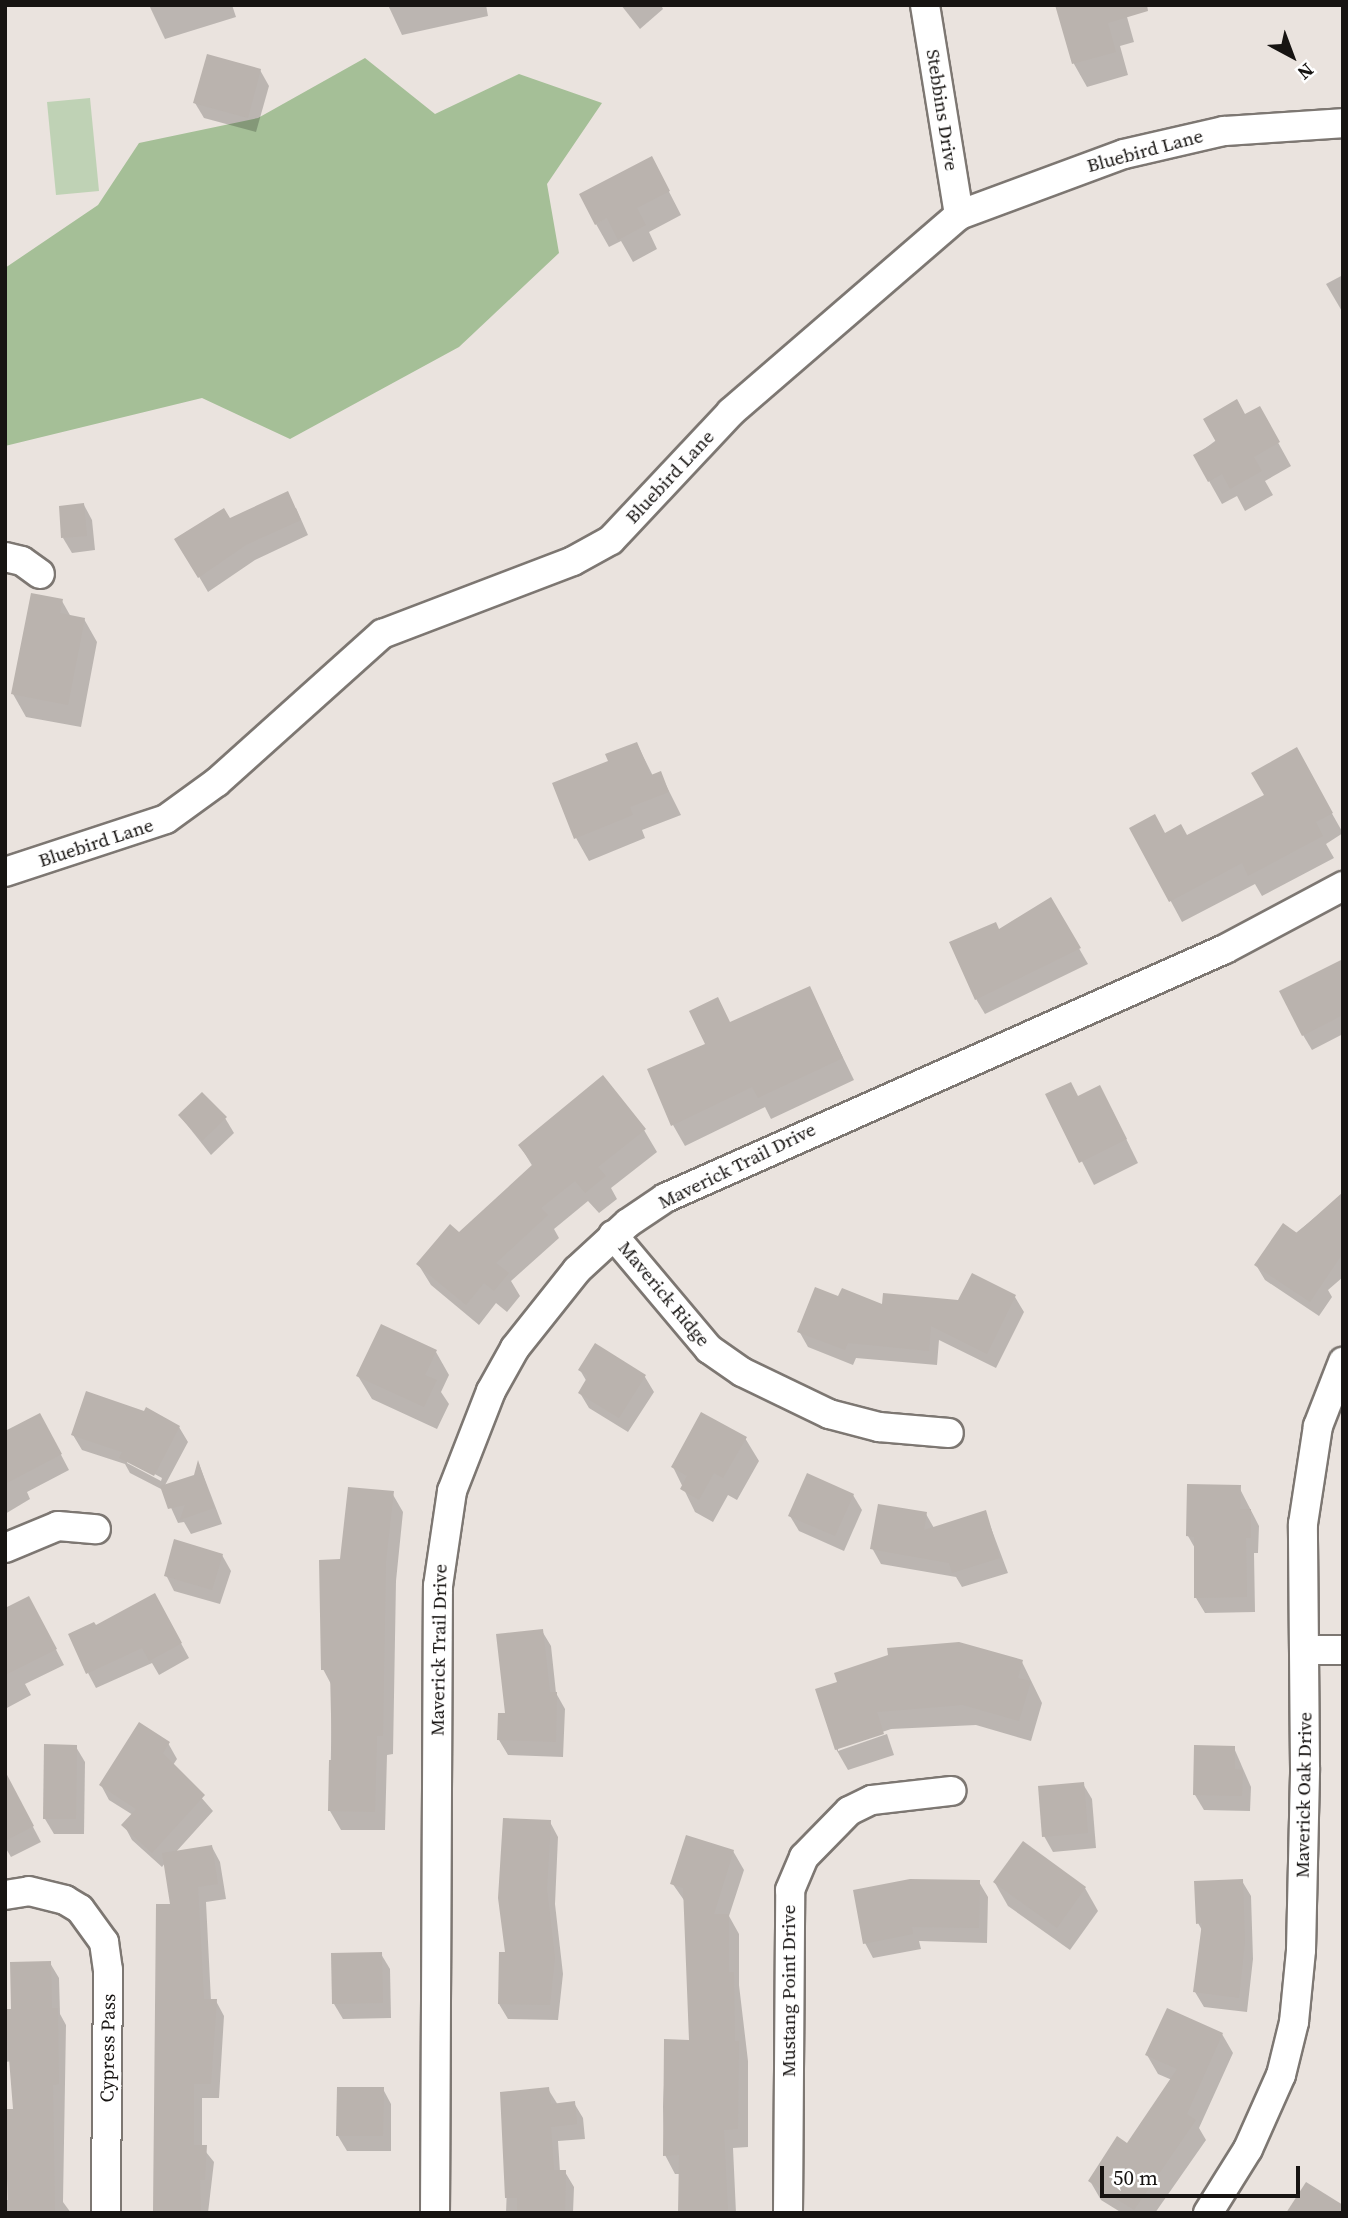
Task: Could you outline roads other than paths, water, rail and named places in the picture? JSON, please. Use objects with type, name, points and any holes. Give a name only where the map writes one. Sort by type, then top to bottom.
[{"type":"street","name":"Stebbins Drive","points":[[925,5],[959,215]]},
{"type":"street","name":"Bluebird Lane","points":[[5,872],[166,819],[217,782],[383,634],[573,561],[611,540],[731,412],[959,215],[993,198],[1137,151],[1224,131],[1343,123]]},
{"type":"street","points":[[5,557],[22,561],[40,574]]},
{"type":"street","name":"Maverick Trail Drive","points":[[435,2213],[438,1600],[443,1535],[452,1491],[491,1391],[548,1302],[613,1235],[665,1198],[702,1178],[1225,948],[1343,886]]},
{"type":"street","name":"Maverick Ridge","points":[[613,1235],[709,1349],[742,1372],[830,1414],[879,1427],[949,1433]]},
{"type":"street","name":"Maverick Oak Drive","points":[[1208,2213],[1259,2124],[1281,2075],[1294,2022],[1301,1950],[1305,1650],[1303,1524],[1318,1426],[1343,1362]]},
{"type":"street","points":[[5,1548],[58,1526],[96,1529]]},
{"type":"street","points":[[1305,1650],[1343,1650]]},
{"type":"street","name":"Mustang Point Drive","points":[[788,2213],[790,1890],[804,1857],[849,1811],[872,1800],[951,1791]]},
{"type":"street","name":"Cypress Pass","points":[[5,1895],[29,1891],[65,1900],[80,1909],[98,1931],[108,1970],[106,2213]]}]
